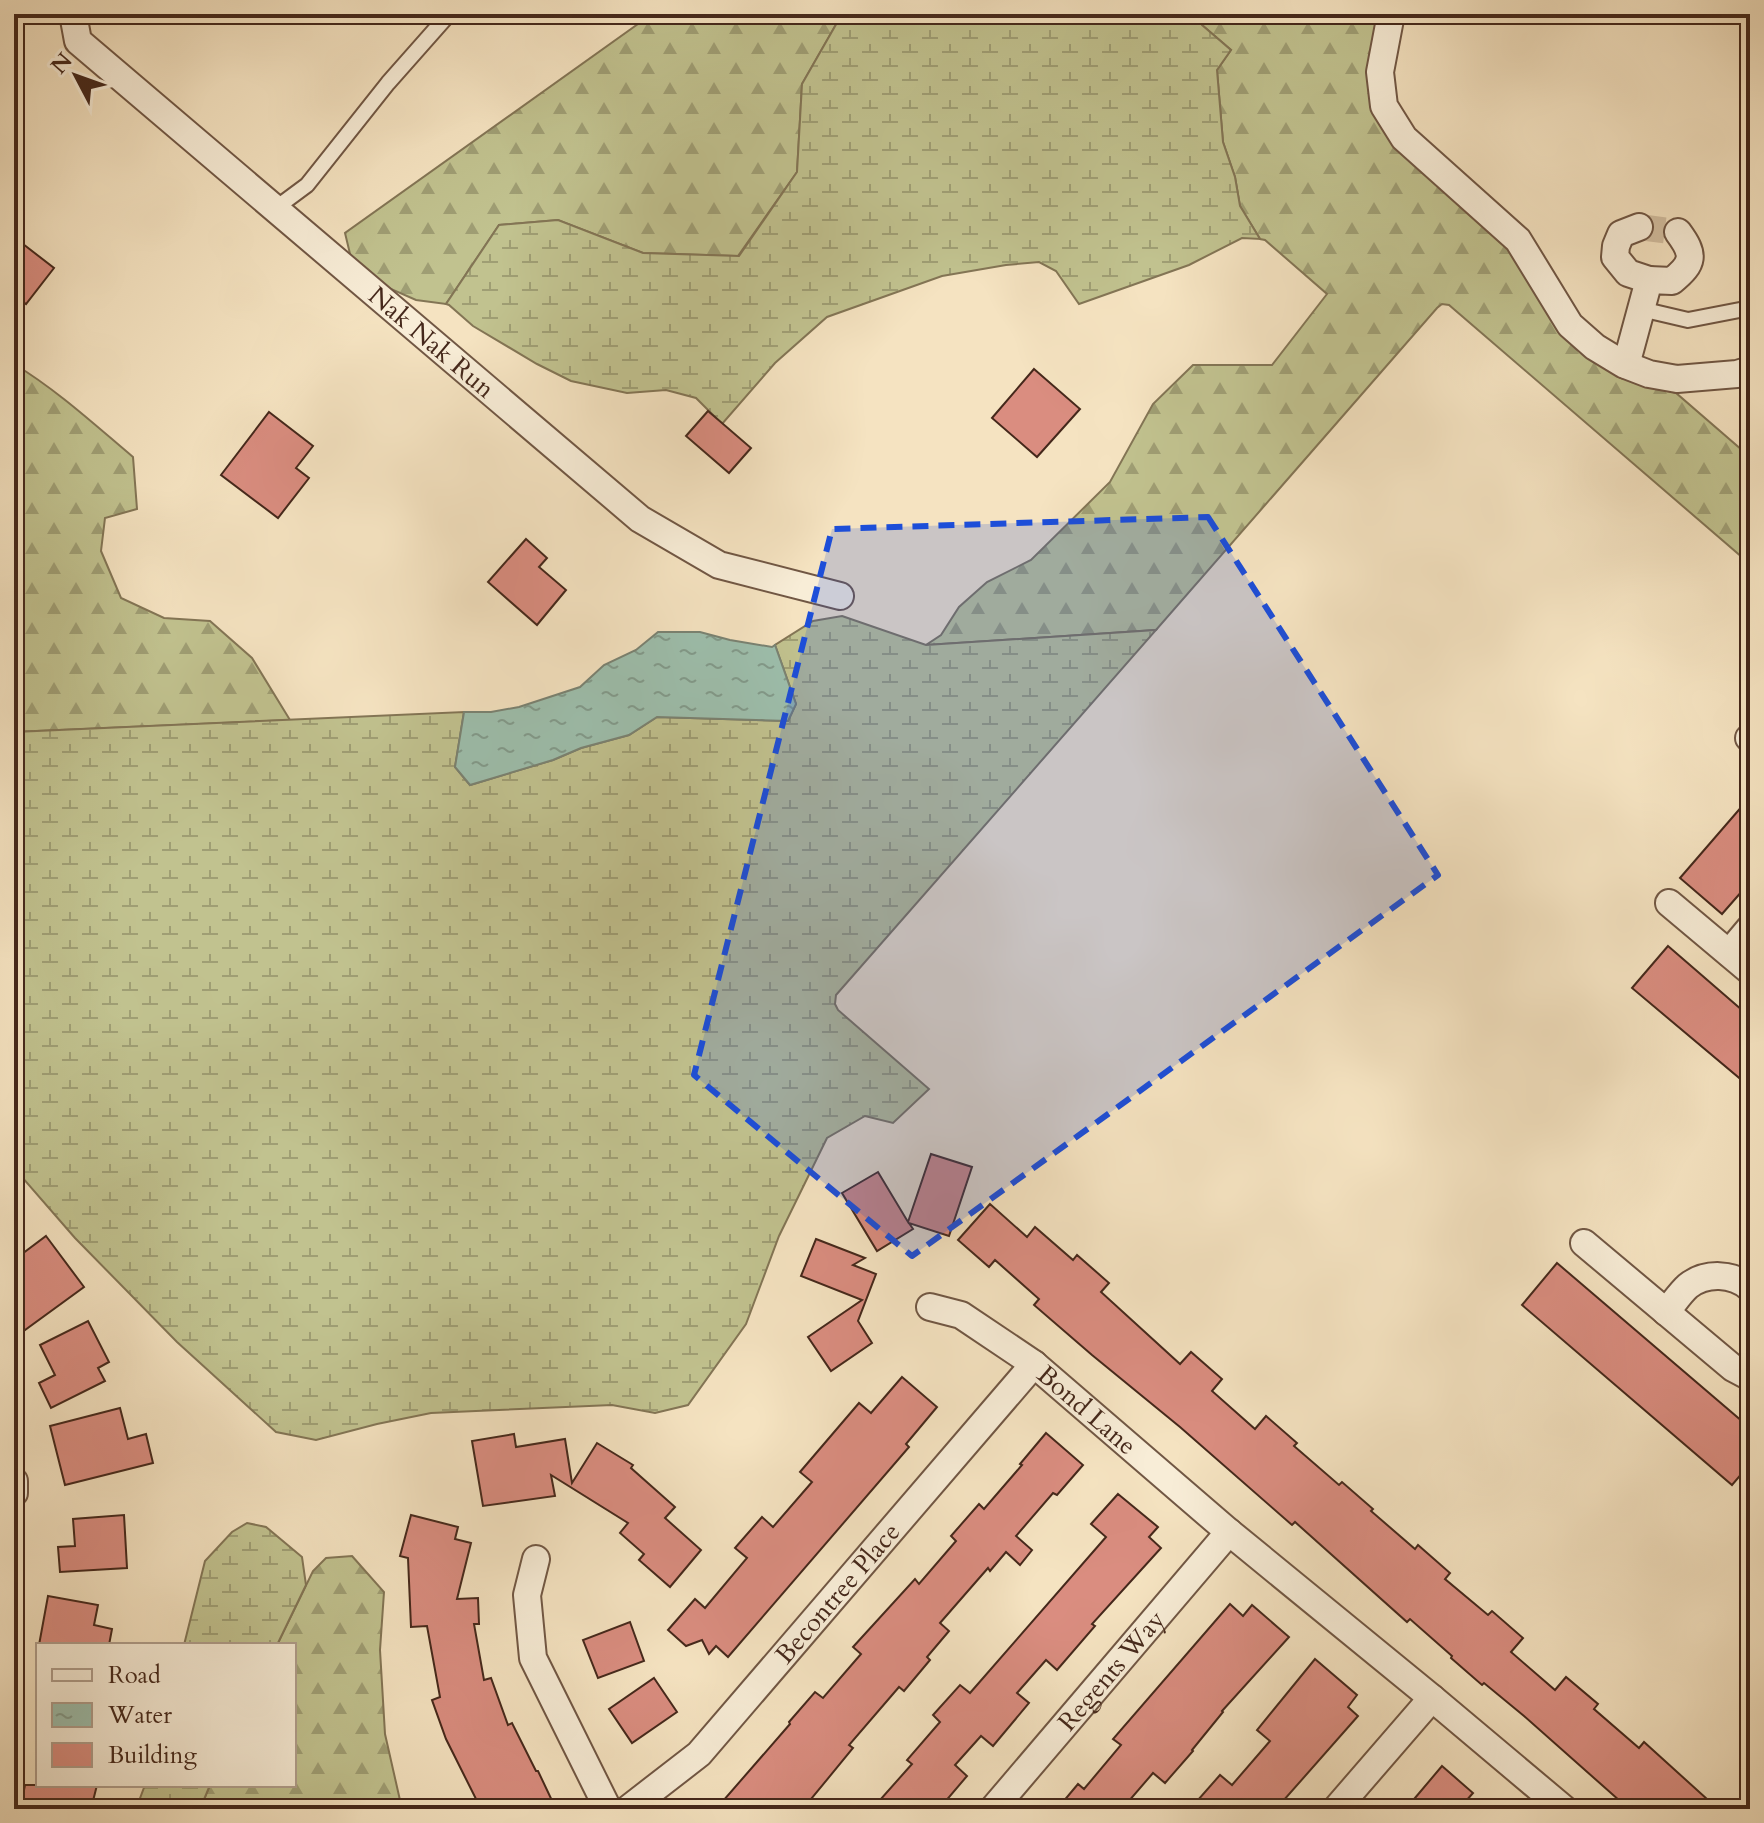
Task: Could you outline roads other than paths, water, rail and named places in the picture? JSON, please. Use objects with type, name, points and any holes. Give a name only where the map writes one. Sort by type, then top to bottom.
[{"type":"street","name":"Nak Nak Run","points":[[73,14],[78,41],[640,519],[719,565],[840,596]]},
{"type":"street","points":[[1391,14],[1380,72],[1384,106],[1404,138],[1518,240],[1570,325],[1595,347],[1649,374],[1677,379],[1750,370]]},
{"type":"street","points":[[1639,227],[1621,234],[1615,257],[1628,273],[1649,280],[1672,281],[1687,269],[1690,249],[1678,232]]},
{"type":"street","points":[[1626,365],[1649,280]]},
{"type":"street","points":[[1669,903],[1750,971]]},
{"type":"street","points":[[1729,953],[1750,928]]},
{"type":"street","points":[[1584,1243],[1733,1368],[1750,1377]]},
{"type":"street","points":[[1666,1312],[1689,1286],[1707,1276],[1725,1276],[1750,1288]]},
{"type":"street","name":"Bond Lane","points":[[930,1307],[961,1315],[1034,1364],[1229,1532]]},
{"type":"street","name":"Becontree Place","points":[[628,1809],[699,1754],[1034,1364]]},
{"type":"street","points":[[14,1481],[14,1493]]},
{"type":"street","points":[[1229,1532],[1564,1809]]},
{"type":"street","name":"Regents Way","points":[[993,1809],[1229,1532]]},
{"type":"street","points":[[536,1559],[527,1595],[533,1658],[608,1809]]},
{"type":"street","points":[[1336,1809],[1432,1698]]},
{"type":"lane","points":[[276,208],[307,185],[388,83],[449,14]]},
{"type":"lane","points":[[1641,309],[1688,320],[1750,308]]},
{"type":"water","points":[[658,632],[700,632],[730,640],[775,645],[796,704],[788,721],[657,717],[629,735],[470,785],[455,767],[464,712],[491,712],[519,707],[580,687],[604,665],[636,650]]},
{"type":"tunnel","points":[[1639,227],[1678,232]]}]
